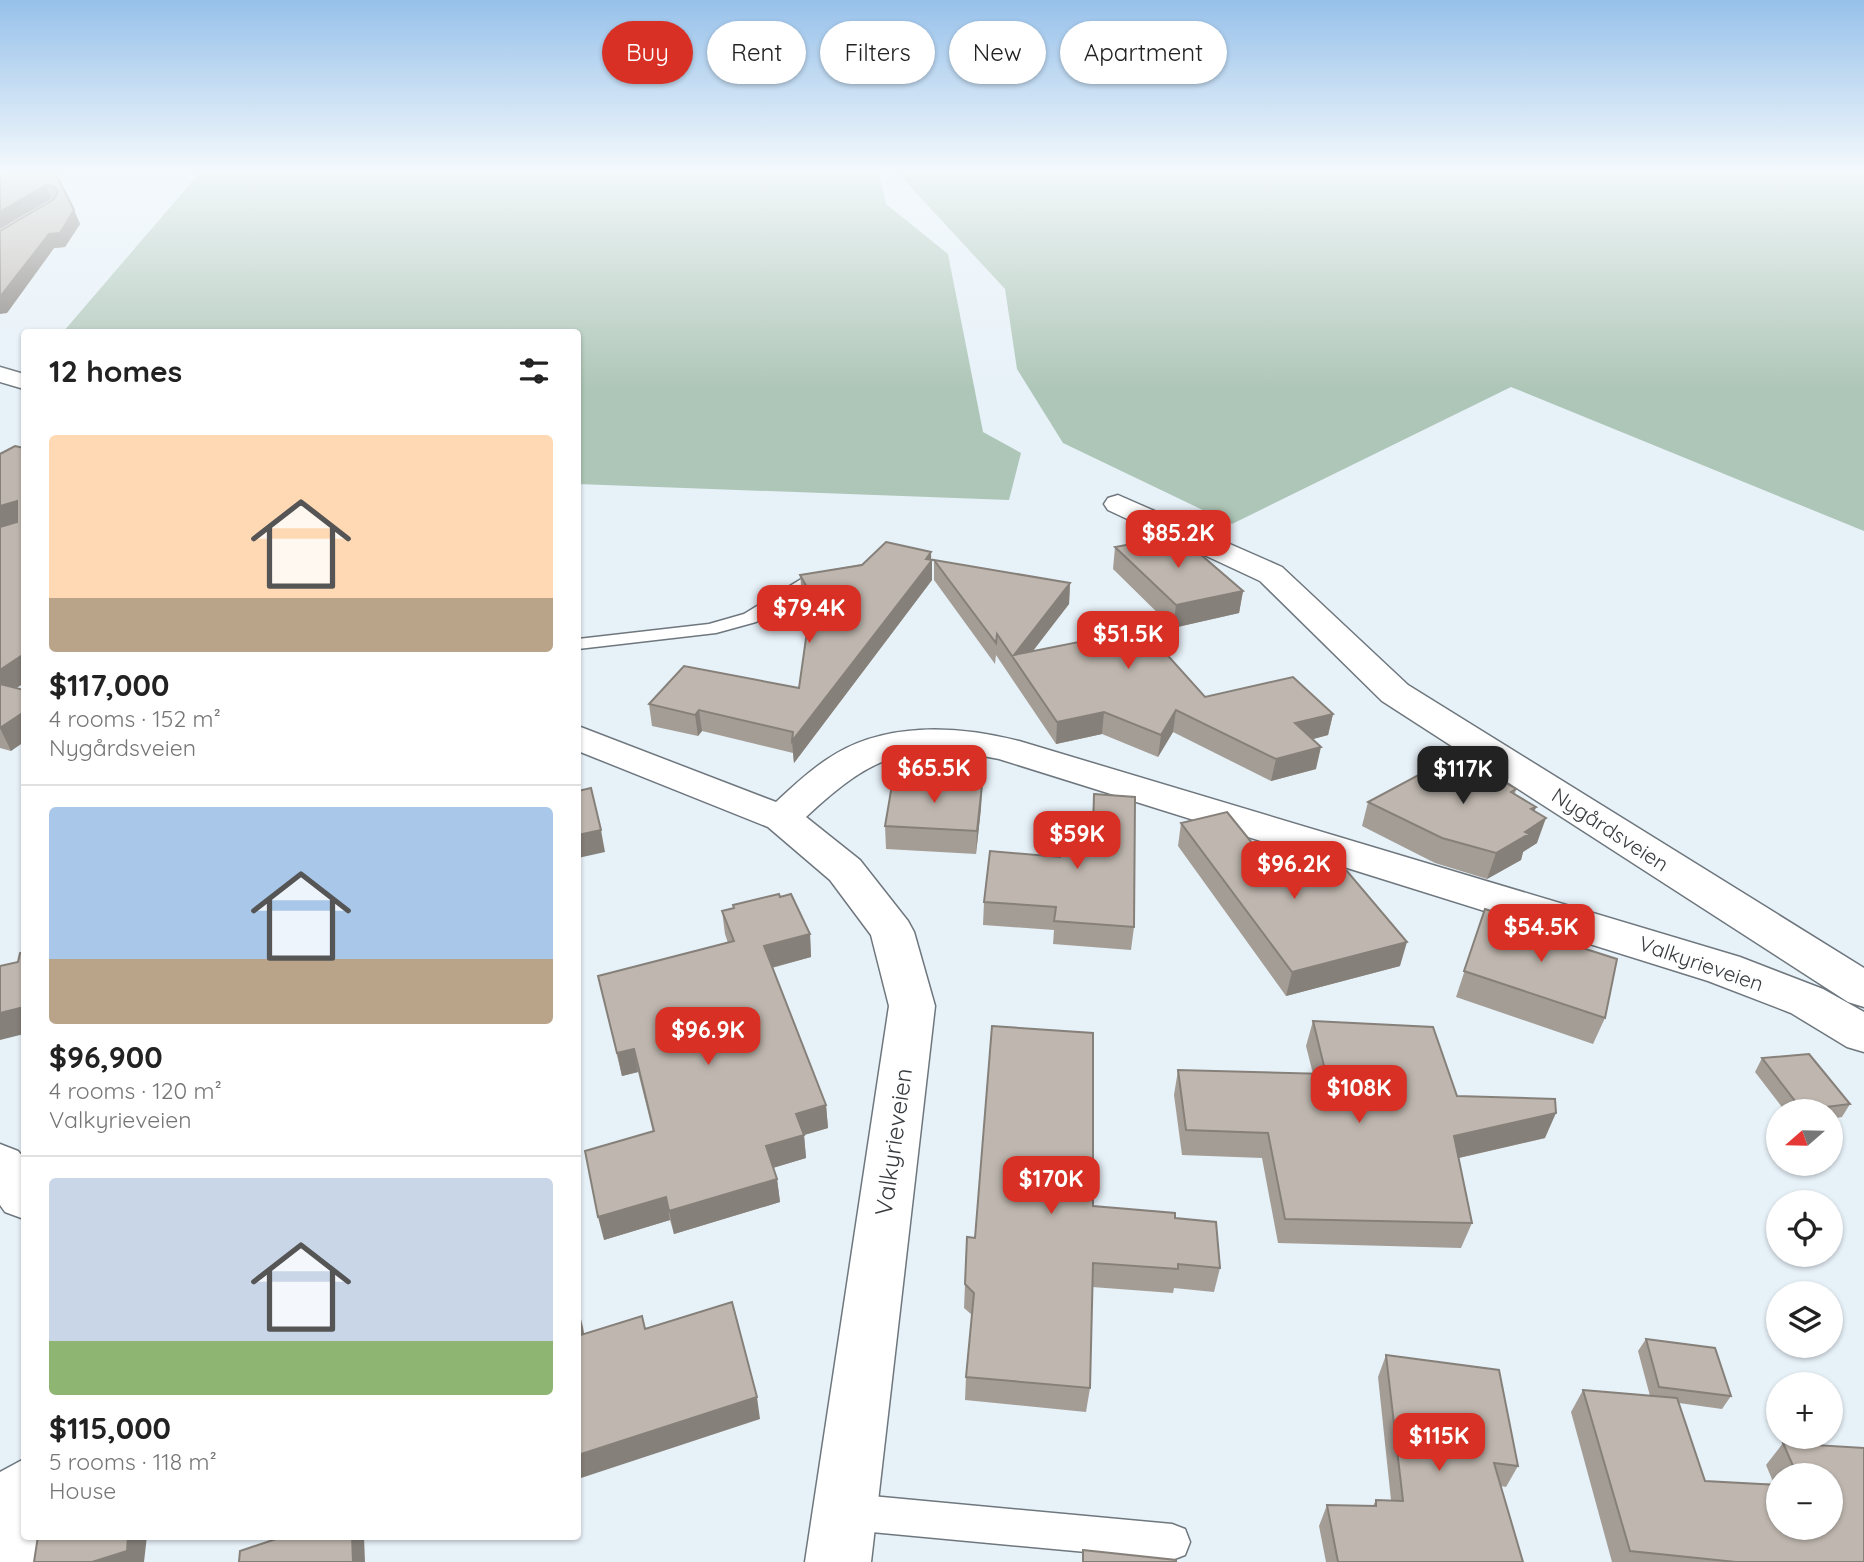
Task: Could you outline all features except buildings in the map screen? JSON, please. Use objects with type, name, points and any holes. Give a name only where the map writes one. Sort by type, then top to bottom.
[{"type":"street","points":[[0,374],[21,381]]},
{"type":"street","name":"Nygårdsveien","points":[[1118,504],[1270,574],[1395,692],[1864,990]]},
{"type":"street","name":"Valkyrieveien","points":[[581,738],[614,755],[782,818],[845,870],[892,932],[912,1006],[838,1562]]},
{"type":"street","name":"Valkyrieveien","points":[[782,818],[847,763],[898,743],[950,738],[995,746],[1724,969],[1807,1001],[1864,1034]]},
{"type":"street","points":[[0,1166],[21,1192]]},
{"type":"street","points":[[4,1562],[21,1506]]},
{"type":"lane","points":[[581,645],[710,629],[750,618],[803,583]]},
{"type":"lane","points":[[845,1512],[1172,1542]]},
{"type":"green space","points":[[139,243],[934,243],[948,254],[983,432],[1021,453],[1009,500],[581,484],[581,329],[66,329]]},
{"type":"green space","points":[[962,243],[1864,243],[1864,531],[1511,387],[1232,524],[1063,443],[1017,369],[1005,289]]}]
